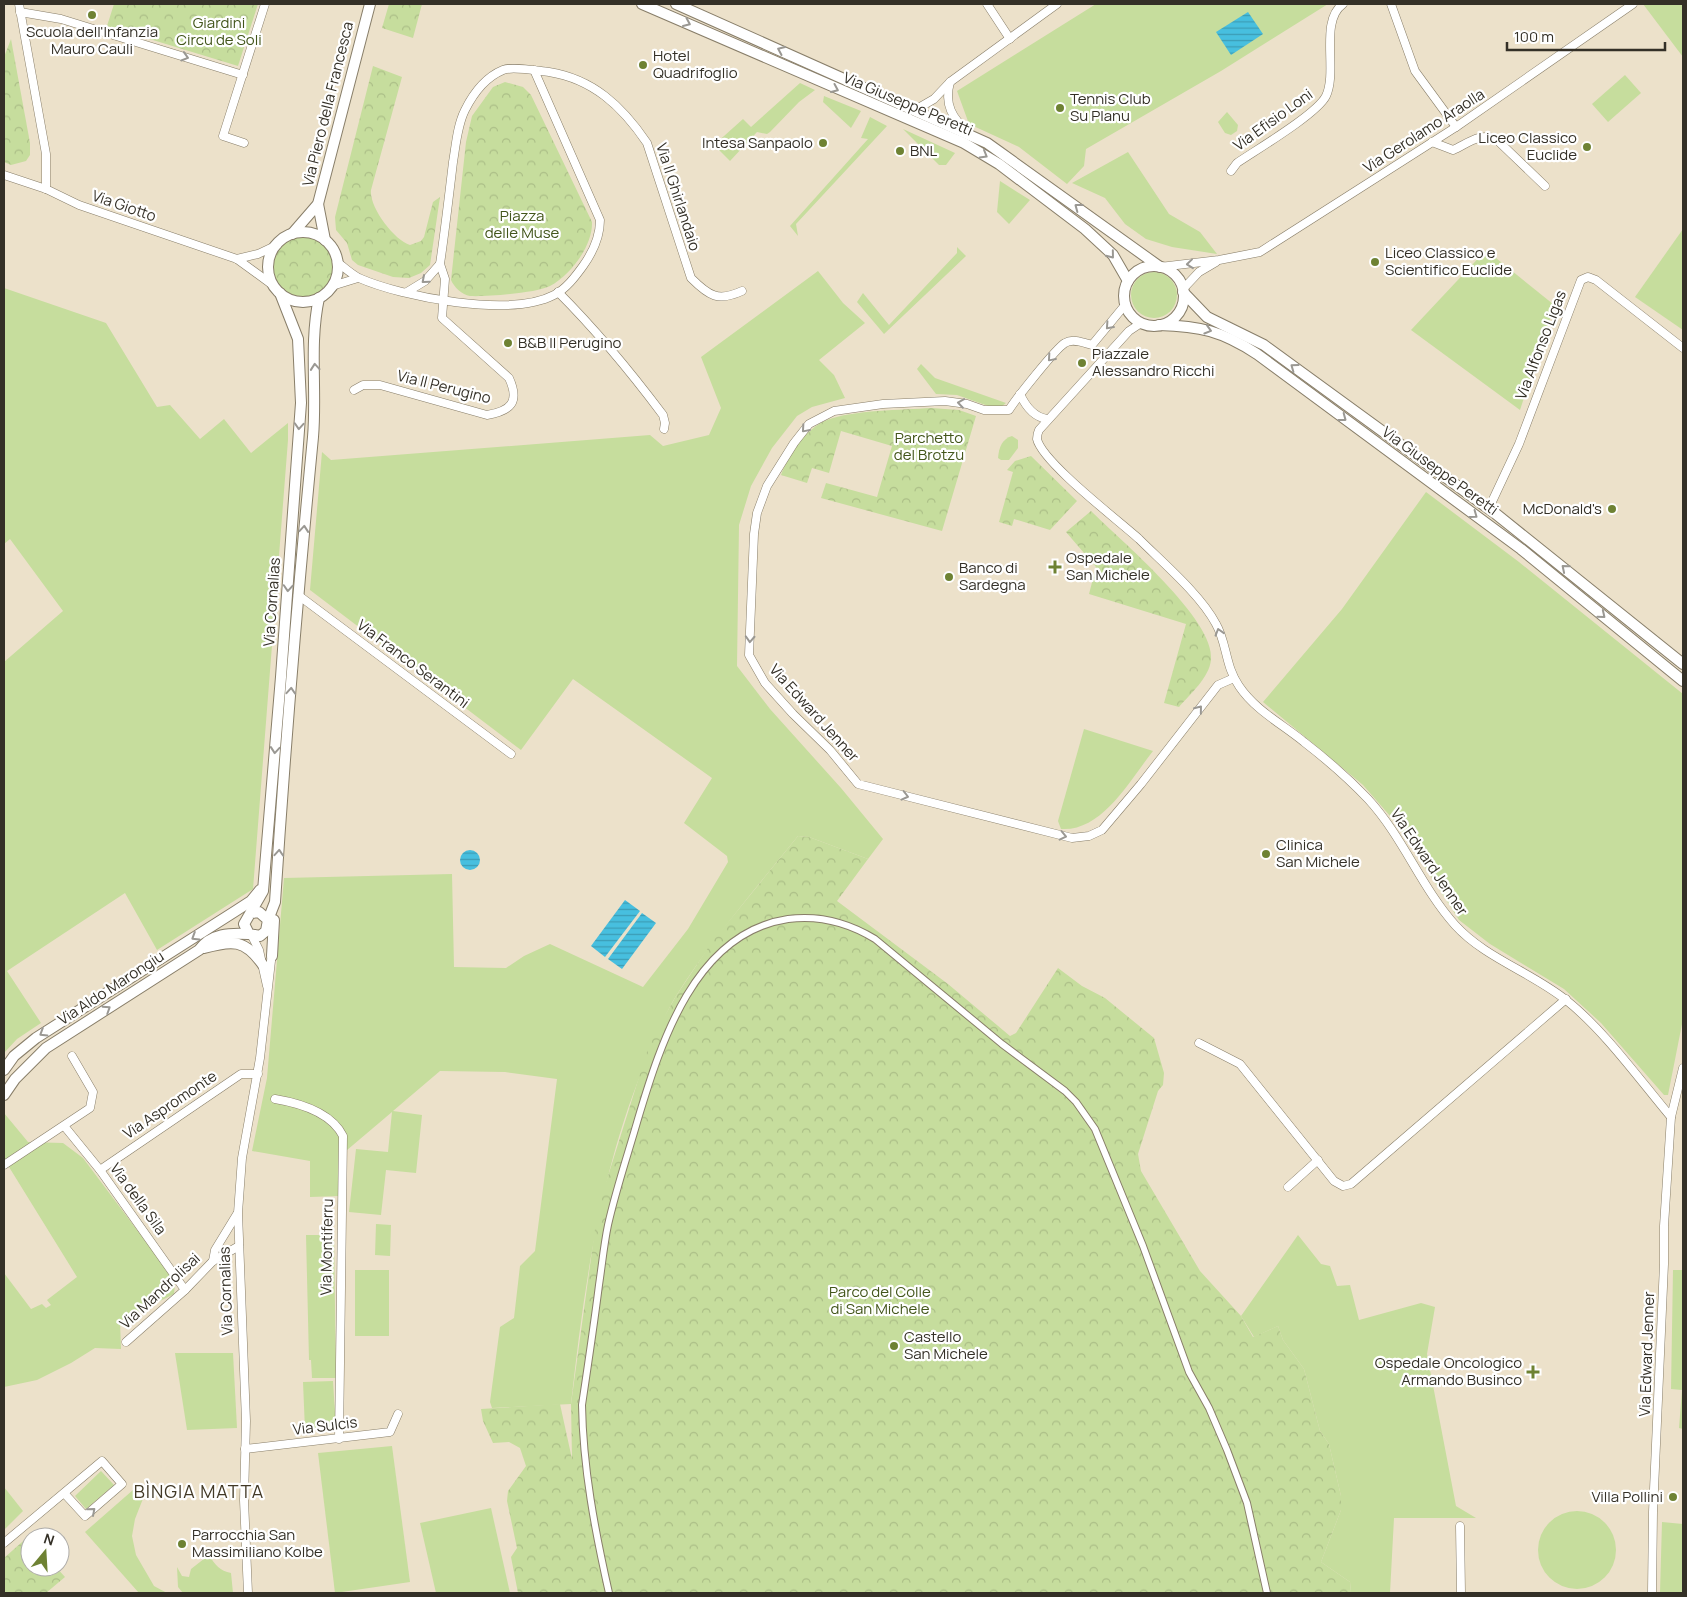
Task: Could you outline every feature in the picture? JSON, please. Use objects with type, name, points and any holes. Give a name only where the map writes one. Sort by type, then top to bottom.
[{"type":"street","points":[[244,143],[223,136],[265,4]]},
{"type":"street","name":"Via Giuseppe Peretti","points":[[642,4],[964,143],[999,164],[1085,229],[1113,255],[1128,281]]},
{"type":"street","name":"Via Giuseppe Peretti","points":[[676,4],[915,110],[924,116],[974,137],[1006,155],[1160,267],[1172,272],[1183,290],[1207,317],[1264,345],[1489,508],[1683,664]]},
{"type":"street","points":[[987,4],[1010,39]]},
{"type":"street","points":[[915,110],[934,99],[950,82],[1057,4]]},
{"type":"street","name":"Via Efisio Loni","points":[[1231,171],[1237,163],[1320,105],[1330,83],[1333,19],[1336,8],[1343,4]]},
{"type":"street","points":[[1391,4],[1415,71],[1456,127]]},
{"type":"street","name":"Via Gerolamo Araolla","points":[[1160,267],[1219,260],[1260,252],[1456,127],[1633,4]]},
{"type":"street","name":"Via Piero della Francesca","points":[[325,240],[318,204],[368,7]]},
{"type":"street","points":[[46,189],[46,154],[19,8],[243,75]]},
{"type":"street","points":[[338,262],[358,278],[407,292],[443,301],[461,304],[506,304],[532,301],[558,292],[566,286],[591,255],[600,232],[600,220],[534,70],[505,69],[480,88],[464,111],[458,128],[440,264],[445,279],[443,301]]},
{"type":"street","name":"Via Il Ghirlandaio","points":[[534,70],[569,76],[588,83],[634,124],[647,143],[655,164],[691,278],[704,290],[717,297],[729,297],[742,291]]},
{"type":"street","points":[[950,82],[948,100],[950,109],[954,118],[974,137]]},
{"type":"street","points":[[1432,142],[1452,150],[1479,137],[1488,136],[1496,140],[1545,186]]},
{"type":"street","name":"Via Giotto","points":[[4,175],[46,189],[79,205],[238,260],[277,289]]},
{"type":"street","name":"Via Piero della Francesca","points":[[292,234],[318,204]]},
{"type":"street","points":[[238,260],[258,254],[292,234],[310,233],[325,240],[333,250],[338,262],[337,274],[332,286],[319,298],[299,301],[277,289],[268,267],[271,253],[276,244]]},
{"type":"street","points":[[1160,325],[1170,321],[1178,313],[1183,303],[1183,290],[1199,272],[1219,260]]},
{"type":"street","points":[[407,292],[425,281],[440,264]]},
{"type":"street","points":[[1125,305],[1092,345],[1077,341],[1065,343],[1020,394],[1025,404],[1040,418],[1047,419],[1129,331],[1141,323],[1134,318],[1125,305],[1124,297],[1128,281],[1139,270],[1149,266],[1160,267]]},
{"type":"street","points":[[332,286],[358,278]]},
{"type":"street","name":"Via Alfonso Ligas","points":[[1489,508],[1519,444],[1581,280],[1588,278],[1596,280],[1683,348]]},
{"type":"street","name":"Via Cornalias","points":[[251,913],[262,895],[281,677],[301,404],[298,339],[277,289]]},
{"type":"street","points":[[558,292],[591,325],[625,364],[663,415],[664,429]]},
{"type":"street","name":"Via Cornalias","points":[[248,1593],[246,1421],[238,1213],[246,1134],[258,1074],[272,956],[268,924],[275,902],[298,595],[314,424],[316,377],[313,338],[319,298]]},
{"type":"street","name":"Via Il Perugino","points":[[354,390],[364,385],[380,386],[487,415],[499,413],[510,407],[515,398],[510,378],[442,318],[443,301]]},
{"type":"street","name":"Via Giuseppe Peretti","points":[[1141,323],[1193,326],[1206,329],[1240,343],[1257,354],[1521,549],[1683,681]]},
{"type":"street","name":"Via Edward Jenner","points":[[1020,394],[1008,410],[984,410],[967,404],[945,401],[883,404],[834,411],[809,424],[794,443],[767,486],[757,513],[754,534],[749,655],[766,683],[858,784],[1072,838],[1089,836],[1102,830],[1142,784],[1218,685],[1234,678]]},
{"type":"street","name":"Via Edward Jenner","points":[[1047,419],[1039,430],[1037,438],[1044,453],[1091,498],[1119,521],[1192,593],[1216,622],[1234,678],[1252,702],[1306,743],[1369,800],[1388,823],[1446,914],[1458,928],[1474,942],[1566,1000],[1582,1015],[1671,1117]]},
{"type":"street","name":"Via Franco Serantini","points":[[298,595],[511,754]]},
{"type":"street","name":"Via Aldo Marongiu","points":[[4,1070],[14,1056],[36,1038],[236,911],[251,901],[262,888]]},
{"type":"street","points":[[272,956],[275,902]]},
{"type":"street","points":[[236,911],[260,912],[268,924],[264,934],[250,935],[244,924],[251,913]]},
{"type":"street","points":[[609,1593],[590,1498],[582,1429],[582,1405],[608,1227],[621,1173],[666,1035],[705,969],[717,955],[736,939],[754,928],[775,921],[795,918],[827,920],[860,930],[875,939],[1002,1044],[1065,1091],[1085,1113],[1101,1142],[1136,1228],[1189,1372],[1209,1408],[1227,1450],[1248,1509],[1267,1593]]},
{"type":"street","name":"Via Aldo Marongiu","points":[[4,1095],[14,1079],[46,1048],[199,950],[202,945],[219,935],[250,935]]},
{"type":"street","name":"Via Cornalias","points":[[250,935],[259,950],[268,990]]},
{"type":"street","points":[[199,950],[226,942],[238,944],[253,951],[263,964]]},
{"type":"street","points":[[1199,1042],[1240,1064],[1334,1180],[1343,1186],[1351,1184],[1566,1000]]},
{"type":"street","points":[[4,1165],[65,1127],[90,1108],[93,1101],[93,1092],[72,1056]]},
{"type":"street","name":"Via Edward Jenner","points":[[1652,1593],[1652,1512],[1664,1264],[1664,1226],[1671,1117],[1683,1068]]},
{"type":"street","name":"Via Aspromonte","points":[[100,1170],[241,1074],[258,1074]]},
{"type":"street","name":"Via Montiferru","points":[[275,1099],[301,1104],[317,1111],[336,1127],[343,1136],[339,1439]]},
{"type":"street","name":"Via della Sila","points":[[65,1127],[100,1170],[185,1290]]},
{"type":"street","points":[[1288,1187],[1318,1160]]},
{"type":"street","name":"Via Mandrolisai","points":[[213,1261],[215,1250],[238,1213]]},
{"type":"street","name":"Via Mandrolisai","points":[[126,1342],[185,1290],[213,1261],[239,1246]]},
{"type":"street","name":"Via Sulcis","points":[[245,1449],[390,1432],[398,1414]]},
{"type":"street","points":[[4,1543],[102,1461],[122,1484],[85,1516],[64,1493]]},
{"type":"street","points":[[1460,1526],[1461,1593]]},
{"type":"green space","name":"Giardini Circu de Soli","points":[[114,4],[258,4],[238,66],[107,26]]},
{"type":"green space","points":[[389,4],[422,4],[413,38],[382,28]]},
{"type":"green space","name":"Tennis Club Su Planu","points":[[1096,4],[1328,4],[1221,71],[1086,149],[1084,166],[1067,184],[1019,147],[969,124],[957,91]]},
{"type":"green space","points":[[1643,4],[1683,4],[1683,57]]},
{"type":"green space","points":[[11,39],[30,143],[30,155],[26,161],[11,165],[4,162],[4,57]]},
{"type":"green space","points":[[373,66],[402,77],[371,190],[371,197],[378,214],[397,237],[410,245],[421,241],[424,237],[433,202],[440,197],[430,265],[421,273],[409,278],[393,277],[358,265],[352,260],[347,243],[336,230],[335,217]]},
{"type":"green space","points":[[1625,75],[1641,93],[1608,122],[1592,104]]},
{"type":"green space","name":"Piazza delle Muse","points":[[505,82],[523,87],[531,95],[592,222],[591,231],[585,249],[573,267],[566,275],[550,286],[523,293],[470,296],[459,290],[451,280],[466,142],[472,116],[493,87]]},
{"type":"green space","points":[[800,83],[815,90],[799,102],[770,132],[767,134],[757,132],[730,161],[714,145],[743,119],[751,127]]},
{"type":"green space","points":[[824,96],[861,111],[851,128],[823,102]]},
{"type":"green space","points":[[1227,112],[1238,125],[1237,131],[1231,135],[1225,133],[1218,122]]},
{"type":"green space","points":[[870,117],[887,126],[796,224],[798,236],[790,226],[868,139],[861,138]]},
{"type":"green space","points":[[903,129],[955,153],[946,165],[939,165]]},
{"type":"green space","points":[[1128,152],[1169,214],[1200,232],[1217,254],[1172,247],[1146,239],[1125,224],[1105,198],[1072,183]]},
{"type":"green space","points":[[1000,181],[1030,200],[1009,224],[997,212]]},
{"type":"green space","points":[[1683,229],[1683,330],[1635,297]]},
{"type":"green space","points":[[303,237],[320,242],[328,250],[333,267],[328,284],[320,292],[303,297],[286,292],[278,284],[273,267],[278,250],[286,242]]},
{"type":"green space","points":[[957,247],[966,256],[884,334],[857,302],[863,293],[889,325],[957,253]]},
{"type":"green space","points":[[1486,250],[1553,304],[1552,313],[1520,410],[1411,330]]},
{"type":"green space","points":[[818,271],[843,303],[865,323],[819,360],[834,375],[845,398],[812,407],[797,416],[772,448],[751,486],[739,525],[737,666],[770,709],[841,788],[883,839],[868,859],[809,837],[798,836],[704,954],[672,1003],[661,1025],[632,1096],[618,1139],[597,1226],[589,1270],[571,1404],[492,1408],[490,1402],[500,1327],[514,1318],[520,1266],[535,1251],[557,1079],[505,1072],[440,1071],[393,1111],[422,1115],[416,1173],[386,1170],[381,1215],[349,1212],[356,1149],[388,1152],[392,1112],[340,1156],[339,1196],[310,1197],[310,1161],[252,1151],[267,1078],[284,878],[452,874],[454,967],[506,968],[524,956],[550,944],[643,987],[688,929],[728,862],[727,856],[684,823],[712,778],[573,679],[521,750],[310,590],[322,452],[331,460],[650,435],[663,446],[709,435],[721,408],[701,357]]},
{"type":"green space","points":[[1154,272],[1167,276],[1173,282],[1177,295],[1173,308],[1167,314],[1154,318],[1141,314],[1135,308],[1131,295],[1135,282],[1141,276]]},
{"type":"green space","points":[[4,288],[106,323],[157,407],[170,405],[200,439],[224,419],[251,453],[288,423],[288,440],[253,889],[157,950],[125,893],[7,971],[41,1023],[17,1039],[4,1053],[4,662],[63,611],[10,539],[4,544]]},
{"type":"green space","points":[[921,364],[935,378],[1006,403],[1001,407],[994,408],[957,395],[936,394],[917,369]]},
{"type":"green space","name":"Parchetto del Brotzu","points":[[931,408],[959,410],[976,416],[942,531],[821,498],[826,483],[877,497],[892,446],[841,431],[829,473],[812,468],[807,483],[781,475],[788,459],[799,443],[812,429],[827,420],[864,412]]},
{"type":"green space","points":[[1012,436],[1018,440],[1018,448],[1009,460],[1001,460],[998,458],[1000,447],[1003,441]]},
{"type":"green space","points":[[1031,456],[1077,501],[1050,530],[1014,519],[1012,526],[999,522],[1013,472],[1007,470],[1015,461]]},
{"type":"green space","points":[[1426,492],[1519,562],[1683,694],[1683,1019],[1668,1095],[1664,1095],[1601,1023],[1564,989],[1490,944],[1459,920],[1397,824],[1363,785],[1263,702],[1342,609]]},
{"type":"green space","points":[[1091,511],[1143,560],[1183,603],[1198,624],[1208,643],[1211,660],[1210,667],[1198,685],[1179,707],[1164,703],[1186,624],[1089,594],[1096,567],[1066,532]]},
{"type":"green space","points":[[1084,729],[1153,751],[1125,789],[1102,813],[1076,828],[1061,829],[1058,821]]},
{"type":"green space","name":"Parco del Colle di San Michele","points":[[798,836],[809,837],[868,859],[837,901],[948,984],[1010,1036],[1016,1033],[1058,968],[1082,986],[1105,998],[1154,1038],[1164,1073],[1163,1085],[1158,1091],[1138,1154],[1141,1171],[1200,1271],[1241,1316],[1253,1337],[1278,1326],[1283,1340],[1304,1369],[1320,1431],[1329,1444],[1341,1496],[1341,1510],[1321,1562],[1350,1582],[1351,1593],[518,1593],[511,1557],[517,1548],[507,1501],[508,1491],[526,1466],[520,1448],[509,1442],[493,1443],[483,1421],[481,1409],[560,1404],[572,1459],[571,1404],[595,1229],[603,1192],[650,1042],[676,996],[712,942]]},
{"type":"green space","points":[[4,1113],[28,1142],[63,1143],[83,1158],[170,1274],[175,1285],[174,1294],[120,1321],[121,1349],[95,1348],[71,1363],[37,1380],[4,1387],[4,1273],[31,1309],[42,1304],[46,1308],[51,1305],[47,1300],[77,1277],[9,1167],[4,1166]]},
{"type":"green space","points":[[376,1224],[391,1225],[390,1256],[375,1255]]},
{"type":"green space","points":[[306,1235],[334,1235],[336,1378],[312,1378],[311,1360],[309,1360]]},
{"type":"green space","points":[[1298,1235],[1321,1264],[1330,1266],[1337,1286],[1350,1285],[1359,1320],[1421,1303],[1435,1307],[1427,1354],[1456,1506],[1476,1518],[1394,1518],[1390,1593],[1351,1593],[1350,1582],[1321,1562],[1341,1510],[1341,1496],[1329,1444],[1320,1431],[1304,1369],[1283,1340],[1278,1326],[1254,1337],[1241,1316]]},
{"type":"green space","points":[[355,1270],[389,1270],[389,1336],[355,1336]]},
{"type":"green space","points":[[1673,1270],[1683,1270],[1683,1429],[1679,1428],[1682,1390],[1671,1389]]},
{"type":"green space","points":[[175,1353],[233,1353],[237,1428],[187,1430]]},
{"type":"green space","points":[[333,1381],[336,1428],[305,1430],[303,1382]]},
{"type":"green space","points":[[392,1446],[410,1582],[335,1593],[318,1453]]},
{"type":"green space","points":[[101,1471],[114,1485],[86,1509],[75,1496]]},
{"type":"green space","points":[[141,1483],[146,1491],[135,1519],[132,1536],[136,1555],[154,1586],[167,1593],[139,1593],[85,1532]]},
{"type":"green space","points":[[4,1487],[23,1511],[4,1530]]},
{"type":"green space","points":[[491,1508],[510,1593],[436,1593],[420,1523]]},
{"type":"green space","points":[[1577,1511],[1592,1514],[1604,1523],[1613,1535],[1616,1550],[1613,1565],[1604,1577],[1592,1586],[1577,1589],[1562,1586],[1550,1577],[1541,1565],[1538,1550],[1541,1535],[1550,1523],[1562,1514]]},
{"type":"green space","points":[[1662,1522],[1683,1524],[1683,1593],[1660,1593]]},
{"type":"green space","points":[[20,1544],[20,1577],[65,1577],[46,1593],[4,1593],[4,1558]]},
{"type":"green space","points":[[209,1555],[218,1567],[231,1573],[233,1593],[183,1593],[178,1587],[177,1567],[182,1576],[189,1577],[191,1569]]},
{"type":"water","points":[[1248,12],[1263,34],[1231,55],[1216,32]]},
{"type":"water","points":[[470,850],[477,853],[480,860],[477,867],[470,870],[463,867],[460,860],[463,853]]},
{"type":"water","points":[[625,900],[640,911],[605,957],[591,946]]},
{"type":"water","points":[[642,913],[656,923],[622,969],[608,959]]},
{"type":"place","name":"Scuola dell'Infanzia Mauro Cauli","points":[[92,15]]},
{"type":"place","name":"Hotel Quadrifoglio","points":[[643,65]]},
{"type":"place","name":"Tennis Club Su Planu","points":[[1060,108]]},
{"type":"place","name":"Intesa Sanpaolo","points":[[823,143]]},
{"type":"place","name":"Liceo Classico Euclide","points":[[1587,147]]},
{"type":"place","name":"BNL","points":[[900,151]]},
{"type":"place","name":"Liceo Classico e Scientifico Euclide","points":[[1375,262]]},
{"type":"place","name":"B&B Il Perugino","points":[[508,343]]},
{"type":"place","name":"Piazzale Alessandro Ricchi","points":[[1082,363]]},
{"type":"place","name":"McDonald's","points":[[1612,509]]},
{"type":"place","name":"Ospedale San Michele","points":[[1055,567]]},
{"type":"place","name":"Banco di Sardegna","points":[[949,577]]},
{"type":"place","name":"Clinica San Michele","points":[[1266,854]]},
{"type":"place","name":"Castello San Michele","points":[[894,1346]]},
{"type":"place","name":"Ospedale Oncologico Armando Businco","points":[[1533,1372]]},
{"type":"place","name":"Villa Pollini","points":[[1673,1497]]},
{"type":"place","name":"Parrocchia San Massimiliano Kolbe","points":[[182,1544]]},
{"type":"district","name":"BÌNGIA MATTA","points":[[199,1492]]}]
